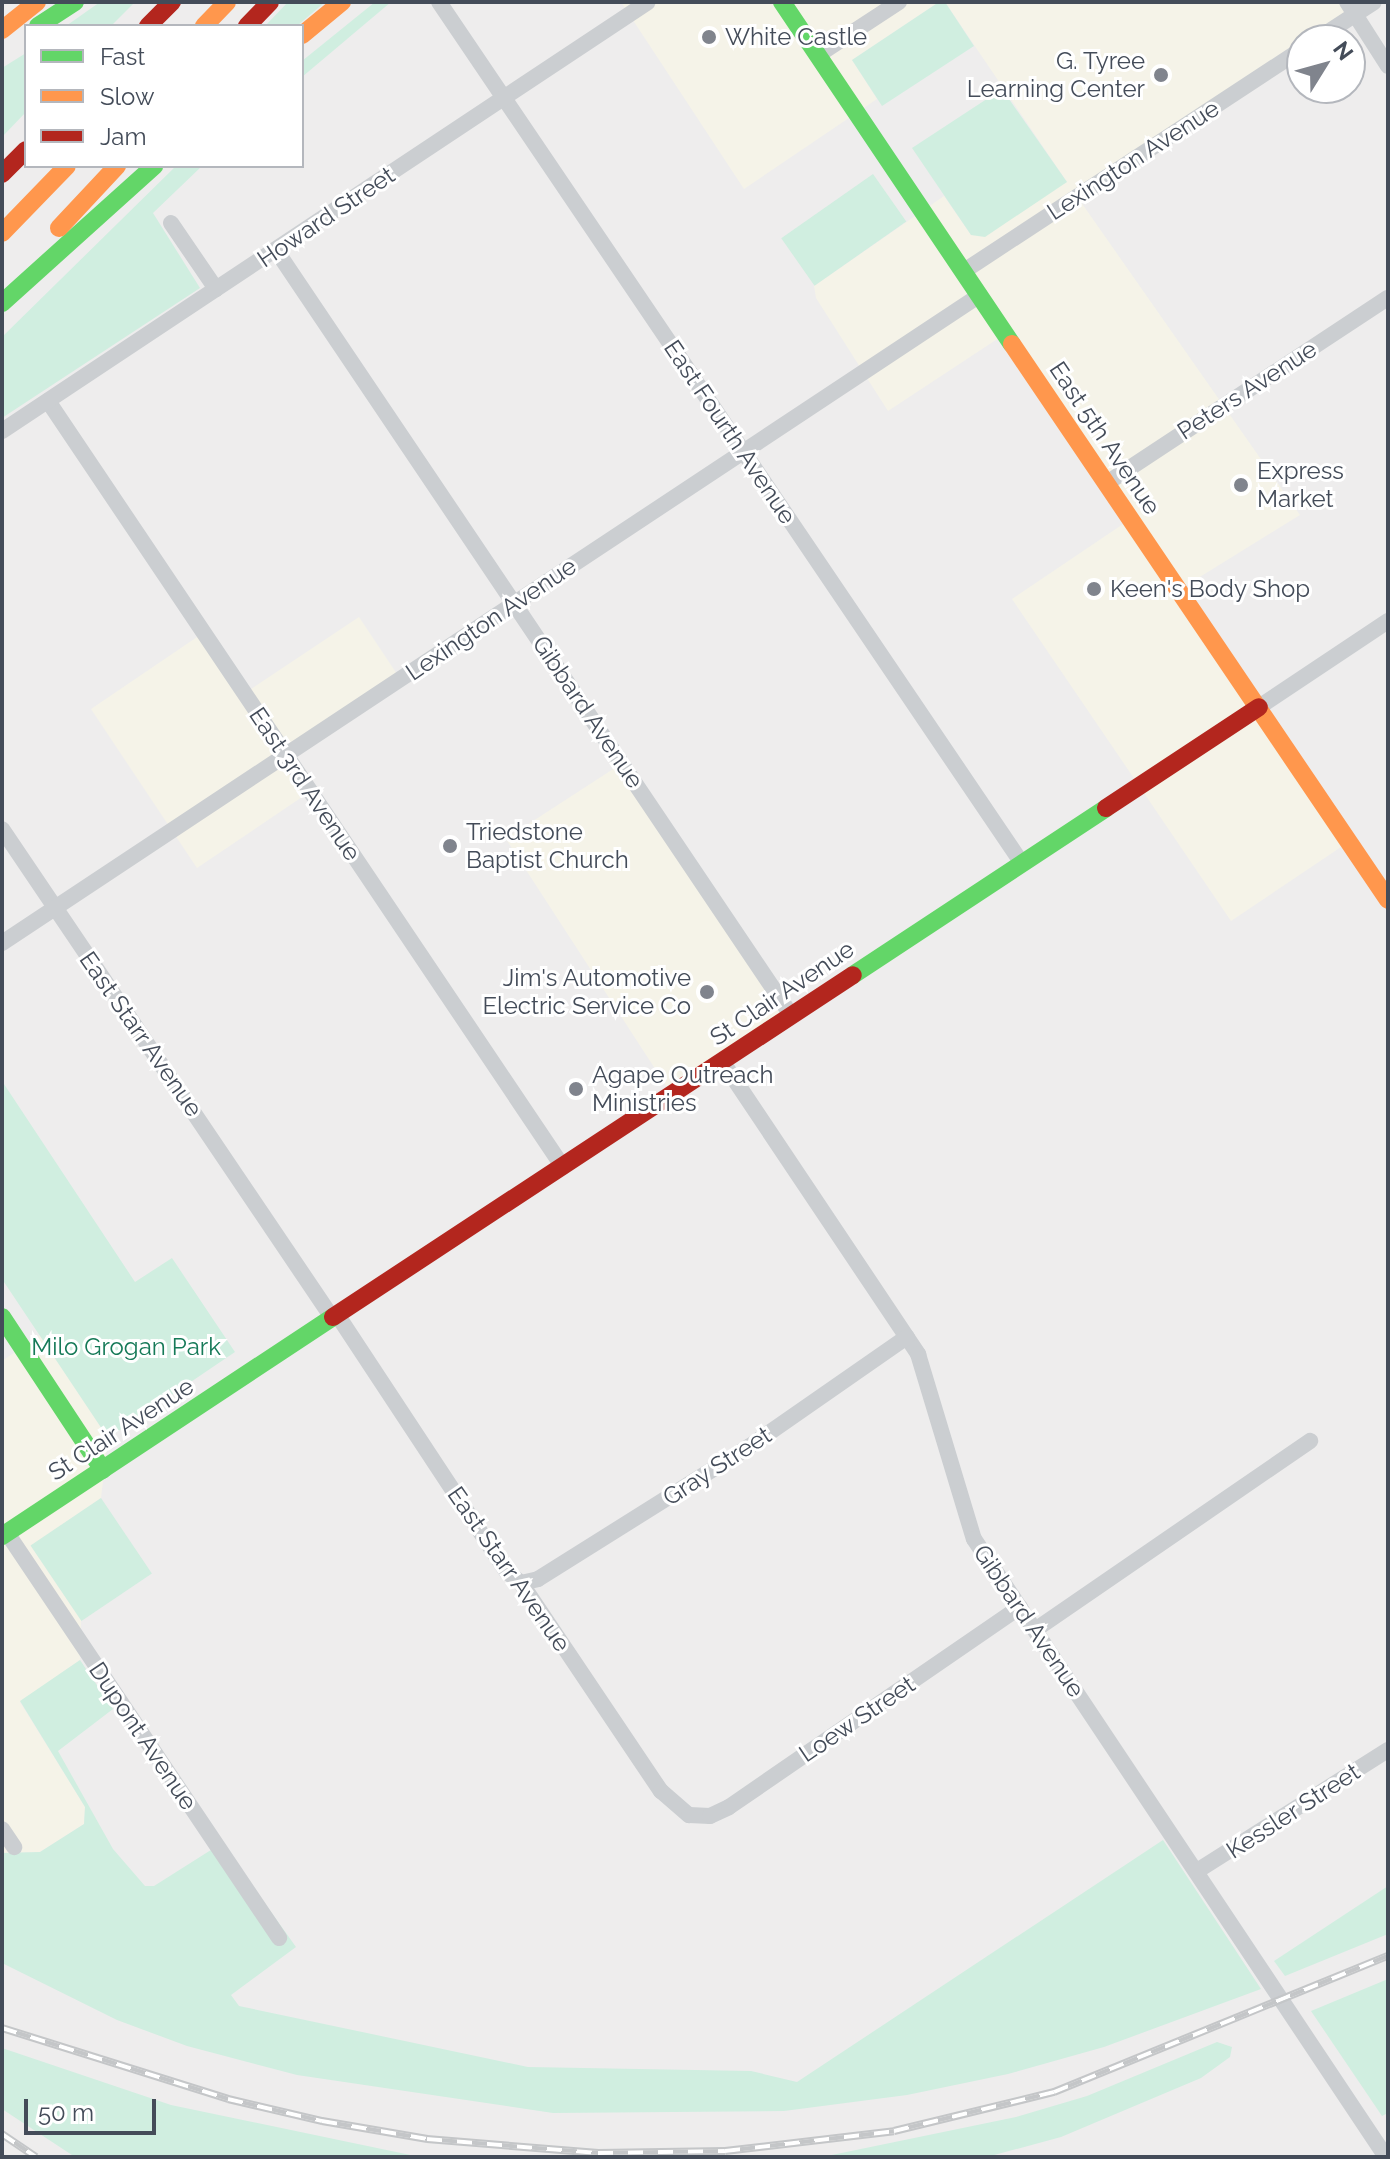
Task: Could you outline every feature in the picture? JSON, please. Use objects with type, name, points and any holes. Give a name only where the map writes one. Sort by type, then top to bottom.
[{"type":"main road","points":[[2,30],[37,2]]},
{"type":"main road","points":[[41,24],[75,2]]},
{"type":"main road","points":[[150,24],[172,2]]},
{"type":"main road","points":[[206,24],[227,2]]},
{"type":"main road","points":[[249,24],[270,2]]},
{"type":"main road","points":[[304,33],[342,2]]},
{"type":"main road","name":"East 5th Avenue","points":[[782,2],[1388,900]]},
{"type":"main road","points":[[2,48],[24,34]]},
{"type":"main road","points":[[2,174],[24,152]]},
{"type":"main road","points":[[2,233],[65,168]]},
{"type":"main road","points":[[2,293],[115,168]]},
{"type":"main road","points":[[2,303],[152,168]]},
{"type":"main road","name":"St Clair Avenue","points":[[5,1535],[1259,707]]},
{"type":"main road","points":[[2,1317],[103,1470]]},
{"type":"street","name":"East Fourth Avenue","points":[[439,2],[1021,862]]},
{"type":"street","name":"Howard Street","points":[[2,431],[648,2]]},
{"type":"street","points":[[818,55],[899,2]]},
{"type":"street","points":[[1334,24],[1351,8],[1374,2]]},
{"type":"street","points":[[1351,8],[1388,66]]},
{"type":"street","name":"Lexington Avenue","points":[[964,271],[1286,60]]},
{"type":"street","points":[[171,223],[216,289]]},
{"type":"street","name":"Gibbard Avenue","points":[[276,250],[791,1015]]},
{"type":"street","name":"Lexington Avenue","points":[[2,943],[980,295]]},
{"type":"street","name":"Peters Avenue","points":[[1107,483],[1388,298]]},
{"type":"street","name":"East 3rd Avenue","points":[[48,401],[563,1167]]},
{"type":"street","name":"St Clair Avenue","points":[[1259,707],[1388,621]]},
{"type":"street","name":"East Starr Avenue","points":[[2,829],[507,1572],[521,1583],[661,1791],[689,1815]]},
{"type":"street","name":"Gibbard Avenue","points":[[722,1061],[918,1354],[974,1539],[1386,2157]]},
{"type":"street","name":"Gray Street","points":[[521,1583],[538,1579],[712,1471],[907,1337]]},
{"type":"street","points":[[1035,1630],[1310,1441]]},
{"type":"street","name":"Dupont Avenue","points":[[5,1535],[279,1938]]},
{"type":"street","name":"Loew Street","points":[[689,1815],[710,1816],[729,1807],[1020,1607]]},
{"type":"street","name":"Kessler Street","points":[[1197,1871],[1388,1750]]},
{"type":"street","points":[[2,1829],[14,1847]]},
{"type":"shaded area","points":[[621,2],[939,2],[852,60],[877,99],[744,189]]},
{"type":"shaded area","points":[[945,2],[1348,2],[1356,14],[1341,24],[1286,24],[1286,59],[1076,195],[1300,515],[1182,588],[1347,843],[1231,921],[1012,599],[1132,518],[1008,332],[888,411],[816,298],[814,286],[944,196],[971,235],[1067,182]]},
{"type":"shaded area","points":[[359,617],[403,683],[290,759],[311,791],[197,868],[91,709],[203,633],[245,693]]},
{"type":"shaded area","points":[[624,762],[789,1016],[671,1093],[506,839]]},
{"type":"shaded area","points":[[40,1335],[108,1438],[101,1498],[31,1546],[81,1620],[80,1660],[20,1702],[85,1807],[84,1824],[40,1852],[2,1853],[2,1361]]},
{"type":"green space","points":[[100,2],[135,2],[113,24],[69,24]]},
{"type":"green space","points":[[288,2],[325,2],[299,24],[267,24]]},
{"type":"green space","points":[[375,2],[391,2],[304,75],[304,59]]},
{"type":"green space","points":[[939,2],[945,2],[974,46],[882,106],[852,60]]},
{"type":"green space","points":[[24,54],[24,114],[2,137],[2,68]]},
{"type":"green space","points":[[1002,89],[1067,182],[985,237],[971,235],[912,148]]},
{"type":"green space","points":[[174,168],[200,168],[153,213],[200,288],[2,418],[2,337]]},
{"type":"green space","points":[[873,174],[906,222],[815,286],[781,238]]},
{"type":"green space","name":"Milo Grogan Park","points":[[2,1081],[135,1282],[172,1258],[235,1352],[108,1438],[2,1279]]},
{"type":"green space","points":[[101,1498],[152,1573],[81,1621],[31,1546]]},
{"type":"green space","points":[[80,1660],[113,1709],[58,1751],[113,1849],[145,1886],[154,1886],[222,1843],[296,1947],[231,1995],[239,2006],[528,2067],[751,2071],[797,2082],[1163,1840],[1261,1989],[1104,2047],[1008,2074],[907,2095],[784,2111],[553,2113],[297,2075],[187,2046],[117,2020],[2,1963],[2,1853],[40,1852],[84,1824],[85,1807],[20,1701]]},
{"type":"green space","points":[[1388,1886],[1388,1934],[1285,1976],[1274,1961]]},
{"type":"green space","points":[[1388,1979],[1388,2113],[1382,2116],[1311,2011]]},
{"type":"green space","points":[[1217,2042],[1232,2047],[1230,2057],[1201,2078],[1061,2137],[987,2157],[822,2157],[1016,2117],[1087,2096]]},
{"type":"green space","points":[[2,2048],[171,2105],[420,2157],[75,2157],[2,2109]]},
{"type":"railway","points":[[2,2028],[228,2099],[322,2121],[427,2139],[598,2153],[725,2151],[894,2131],[1054,2092],[1388,1956]]},
{"type":"railway","points":[[2,2134],[36,2157]]},
{"type":"traffic: fast","points":[[41,24],[75,2]]},
{"type":"traffic: fast","points":[[782,2],[1012,344]]},
{"type":"traffic: fast","points":[[2,303],[152,168]]},
{"type":"traffic: fast","points":[[853,975],[1106,808]]},
{"type":"traffic: fast","points":[[2,1317],[103,1470]]},
{"type":"traffic: fast","points":[[2,1536],[333,1317]]},
{"type":"traffic: slow","points":[[2,30],[37,2]]},
{"type":"traffic: slow","points":[[206,24],[227,2]]},
{"type":"traffic: slow","points":[[304,33],[342,2]]},
{"type":"traffic: slow","points":[[2,233],[65,168]]},
{"type":"traffic: slow","points":[[59,228],[115,168]]},
{"type":"traffic: slow","points":[[1012,344],[1388,900]]},
{"type":"traffic: jam","points":[[150,24],[172,2]]},
{"type":"traffic: jam","points":[[249,24],[270,2]]},
{"type":"traffic: jam","points":[[2,174],[24,152]]},
{"type":"traffic: jam","points":[[1106,808],[1259,707]]},
{"type":"traffic: jam","points":[[333,1317],[853,975]]},
{"type":"place","name":"White Castle","points":[[709,37]]},
{"type":"place","name":"G. Tyree Learning Center","points":[[1161,75]]},
{"type":"place","name":"Express Market","points":[[1241,485]]},
{"type":"place","name":"Keen's Body Shop","points":[[1094,589]]},
{"type":"place","name":"Triedstone Baptist Church","points":[[450,846]]},
{"type":"place","name":"Jim's Automotive Electric Service Co","points":[[707,992]]},
{"type":"place","name":"Agape Outreach Ministries","points":[[576,1089]]}]
